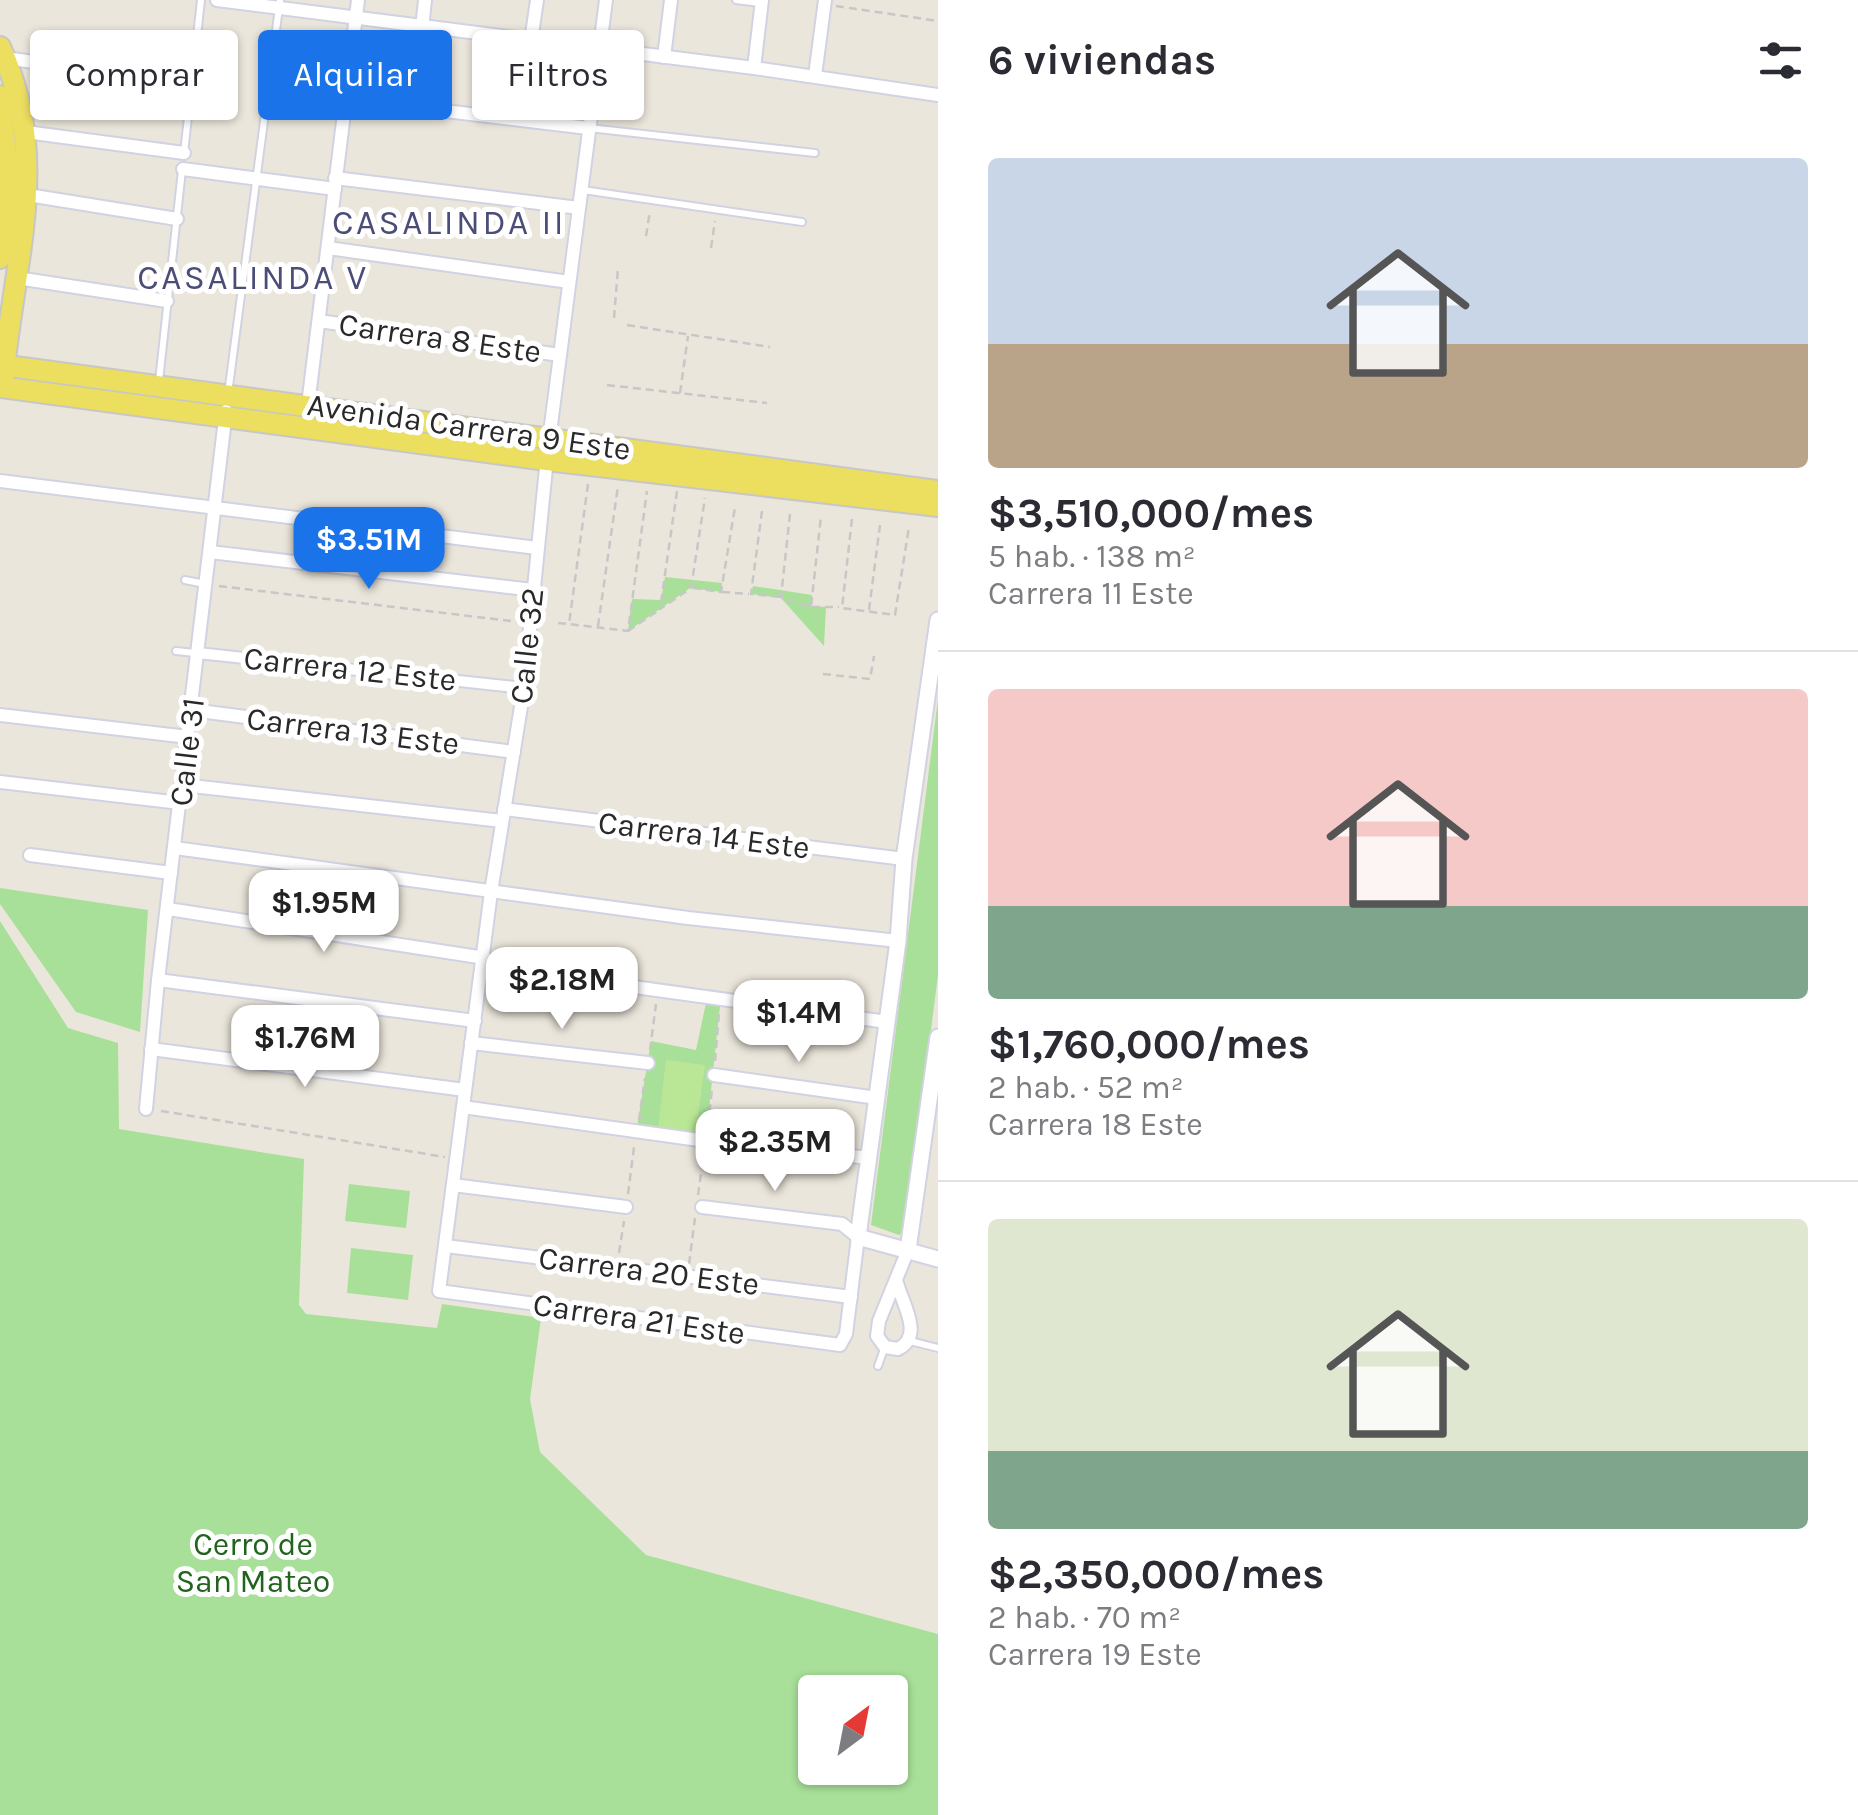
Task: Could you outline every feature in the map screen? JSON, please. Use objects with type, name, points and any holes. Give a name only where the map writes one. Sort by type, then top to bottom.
[{"type":"main road","points":[[1,387],[28,195],[26,132],[15,80],[3,53]]},
{"type":"main road","points":[[0,96],[9,186],[0,258]]},
{"type":"main road","name":"Avenida Carrera 9 Este","points":[[2,365],[308,405],[548,449],[938,506]]},
{"type":"main road","name":"Avenida Carrera 9 Este","points":[[1,387],[225,418],[938,491]]},
{"type":"street","points":[[217,0],[309,6],[356,18],[472,34]]},
{"type":"street","points":[[354,30],[358,0]]},
{"type":"street","points":[[422,28],[425,0]]},
{"type":"street","points":[[532,30],[536,0]]},
{"type":"street","name":"Calle 32","points":[[602,30],[606,0]]},
{"type":"street","points":[[664,57],[671,0]]},
{"type":"street","points":[[754,68],[761,2]]},
{"type":"street","points":[[816,76],[824,2]]},
{"type":"street","points":[[3,53],[30,57]]},
{"type":"street","points":[[644,55],[938,95]]},
{"type":"street","points":[[452,112],[588,128]]},
{"type":"street","points":[[308,405],[342,120]]},
{"type":"street","name":"Calle 32","points":[[439,1291],[492,892],[524,688],[536,548],[589,120]]},
{"type":"street","points":[[26,132],[184,154]]},
{"type":"street","points":[[182,169],[579,208]]},
{"type":"street","points":[[28,195],[177,219]]},
{"type":"street","points":[[328,248],[569,282]]},
{"type":"street","points":[[17,278],[167,302]]},
{"type":"street","name":"Carrera 8 Este","points":[[320,321],[560,356]]},
{"type":"street","name":"Calle 31","points":[[146,1109],[228,395]]},
{"type":"street","points":[[0,481],[536,548]]},
{"type":"street","points":[[210,552],[532,590]]},
{"type":"street","points":[[852,1297],[898,941],[904,859],[938,620]]},
{"type":"street","name":"Carrera 12 Este","points":[[198,654],[524,688]]},
{"type":"street","name":"Carrera 13 Este","points":[[192,710],[514,752]]},
{"type":"street","points":[[0,714],[188,737]]},
{"type":"street","points":[[0,782],[180,804]]},
{"type":"street","name":"Carrera 14 Este","points":[[183,785],[904,859]]},
{"type":"street","points":[[175,848],[688,918],[898,941]]},
{"type":"street","points":[[30,855],[171,873]]},
{"type":"street","points":[[168,909],[484,962],[887,1022]]},
{"type":"street","points":[[158,980],[475,1021]]},
{"type":"street","points":[[897,1283],[913,1330],[910,1341],[898,1350],[885,1347],[876,1336],[908,1250],[938,1037]]},
{"type":"street","points":[[471,1043],[648,1063]]},
{"type":"street","points":[[151,1048],[465,1090]]},
{"type":"street","points":[[714,1075],[878,1098]]},
{"type":"street","points":[[463,1107],[870,1158]]},
{"type":"street","points":[[453,1185],[626,1208]]},
{"type":"street","points":[[702,1206],[842,1224],[858,1236],[938,1258]]},
{"type":"street","name":"Carrera 20 Este","points":[[446,1246],[852,1297]]},
{"type":"street","name":"Carrera 21 Este","points":[[439,1291],[840,1345],[846,1334],[852,1297]]},
{"type":"lane","points":[[198,30],[202,0]]},
{"type":"lane","points":[[736,0],[761,2]]},
{"type":"lane","points":[[228,395],[279,4]]},
{"type":"lane","points":[[158,387],[188,120]]},
{"type":"lane","points":[[588,128],[815,153]]},
{"type":"lane","points":[[582,190],[802,222]]},
{"type":"lane","points":[[185,580],[206,584]]},
{"type":"lane","name":"Carrera 12 Este","points":[[176,651],[198,654]]},
{"type":"lane","points":[[910,1341],[938,1348]]},
{"type":"lane","points":[[878,1366],[885,1347]]},
{"type":"path","points":[[824,2],[938,21]]},
{"type":"path","points":[[646,236],[652,200]]},
{"type":"path","points":[[711,248],[717,209]]},
{"type":"path","points":[[614,318],[618,268]]},
{"type":"path","points":[[628,324],[770,347]]},
{"type":"path","points":[[680,394],[688,335]]},
{"type":"path","points":[[607,385],[767,403]]},
{"type":"path","points":[[569,624],[588,482]]},
{"type":"path","points":[[598,628],[618,484]]},
{"type":"path","points":[[660,609],[677,489]]},
{"type":"path","points":[[628,631],[648,490]]},
{"type":"path","points":[[690,588],[706,496]]},
{"type":"path","points":[[721,592],[735,507]]},
{"type":"path","points":[[752,594],[762,511]]},
{"type":"path","points":[[781,598],[790,514]]},
{"type":"path","points":[[811,607],[820,516]]},
{"type":"path","points":[[842,608],[852,519]]},
{"type":"path","points":[[868,612],[880,525]]},
{"type":"path","points":[[558,623],[628,631],[690,588],[781,598],[811,607],[895,615],[909,528]]},
{"type":"path","points":[[206,584],[531,623]]},
{"type":"path","points":[[823,674],[870,679],[874,656]]},
{"type":"path","points":[[146,1109],[456,1159]]},
{"type":"green space","points":[[665,577],[722,583],[721,592],[690,588],[628,631],[632,599],[661,600]]},
{"type":"green space","points":[[753,586],[812,595],[811,606],[826,607],[824,646],[781,598],[751,594]]},
{"type":"green space","points":[[938,699],[938,975],[905,1231],[899,1235],[871,1225]]},
{"type":"green space","points":[[0,888],[148,910],[140,1032],[76,1012],[0,904]]},
{"type":"green space","name":"Cerro de San Mateo","points":[[0,921],[68,1028],[118,1043],[119,1129],[304,1159],[299,1305],[306,1314],[437,1328],[442,1304],[541,1318],[530,1399],[540,1452],[646,1555],[938,1634],[938,1815],[0,1815]]},
{"type":"green space","points":[[706,1003],[720,1006],[706,1138],[637,1127],[651,1041],[696,1050]]},
{"type":"green space","points":[[666,1060],[705,1065],[695,1137],[658,1131]]},
{"type":"green space","points":[[349,1184],[410,1191],[406,1228],[345,1221]]},
{"type":"green space","points":[[351,1248],[413,1255],[408,1300],[347,1293]]},
{"type":"district","name":"CASALINDA II","points":[[449,222]]},
{"type":"district","name":"CASALINDA V","points":[[253,277]]}]
